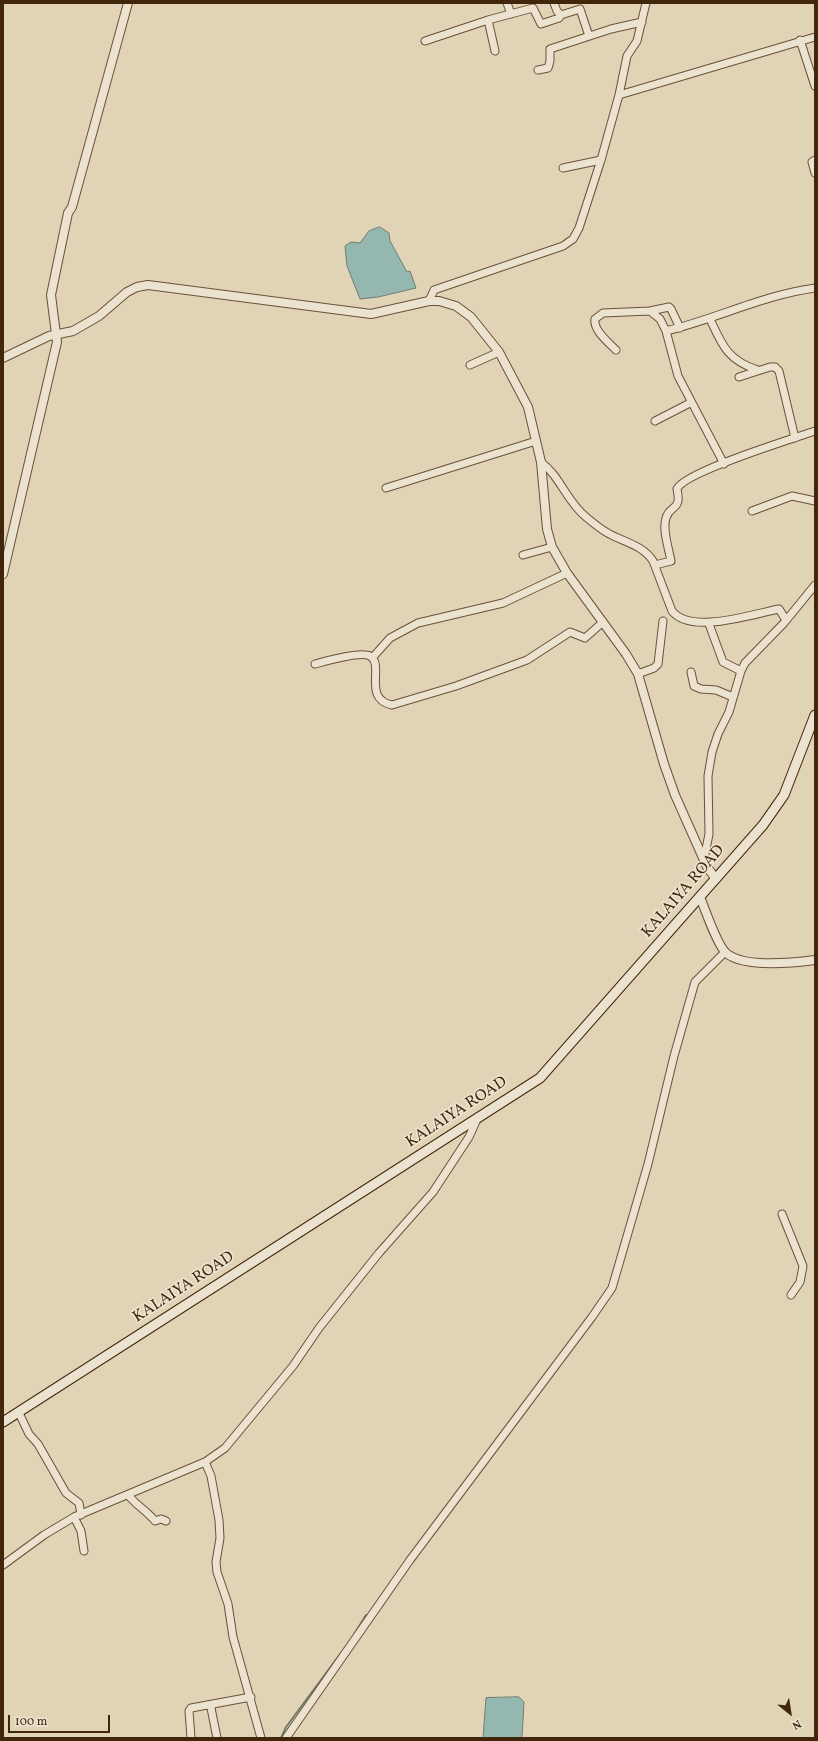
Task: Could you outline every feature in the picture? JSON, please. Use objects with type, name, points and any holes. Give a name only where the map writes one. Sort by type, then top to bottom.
[{"type":"main road","name":"KALAIYA ROAD","points":[[3,1422],[540,1078],[763,825],[784,795],[815,715]]},
{"type":"street","points":[[3,574],[57,342],[51,295],[53,281],[68,213],[72,206],[128,3]]},
{"type":"street","points":[[507,3],[511,14]]},
{"type":"street","points":[[554,3],[556,11],[561,15]]},
{"type":"street","points":[[429,301],[434,290],[563,246],[573,239],[579,228],[601,160],[619,95],[627,56],[637,41],[646,3]]},
{"type":"street","points":[[425,41],[488,20],[533,8],[541,24],[559,18],[561,15],[580,9],[588,36]]},
{"type":"street","points":[[488,20],[495,51]]},
{"type":"street","points":[[538,70],[548,68],[550,61],[550,49],[588,36],[642,22]]},
{"type":"street","points":[[619,95],[800,40],[815,37]]},
{"type":"street","points":[[800,40],[815,86]]},
{"type":"street","points":[[563,168],[601,160]]},
{"type":"street","points":[[815,160],[812,162],[815,173]]},
{"type":"street","points":[[3,358],[34,342],[73,331],[99,316],[127,292],[148,284],[371,314],[429,301],[450,304],[471,317],[499,352],[528,407],[541,462],[547,529],[552,546],[567,573],[603,622],[638,674],[664,764],[704,859],[716,879]]},
{"type":"street","points":[[666,331],[710,319],[766,299],[815,288]]},
{"type":"street","points":[[616,350],[603,337],[596,326],[594,319],[603,313],[650,311],[669,307],[680,328]]},
{"type":"street","points":[[650,311],[660,319],[666,331],[678,376],[690,403],[724,464]]},
{"type":"street","points":[[710,319],[719,340],[733,359],[744,366],[758,370]]},
{"type":"street","points":[[470,366],[499,352]]},
{"type":"street","points":[[739,377],[770,367],[775,367],[779,371],[795,438]]},
{"type":"street","points":[[655,421],[690,403]]},
{"type":"street","points":[[655,565],[671,561],[665,524],[666,516],[678,505],[678,486],[694,475],[775,443],[815,431]]},
{"type":"street","points":[[386,488],[536,441]]},
{"type":"street","points":[[541,462],[548,467],[569,499],[584,516],[606,532],[642,549],[649,555],[655,565],[672,611],[677,617],[682,620],[709,624],[779,609],[786,620]]},
{"type":"street","points":[[752,511],[792,496],[815,501]]},
{"type":"street","points":[[523,555],[552,546]]},
{"type":"street","points":[[373,658],[390,638],[418,623],[503,603],[567,573]]},
{"type":"street","points":[[704,859],[709,834],[708,776],[712,752],[733,697],[740,671],[815,585]]},
{"type":"street","points":[[638,674],[654,668],[658,664],[663,621]]},
{"type":"street","points":[[315,664],[344,657],[369,655],[375,662],[376,691],[379,699],[383,703],[392,705],[456,686],[527,660],[570,632],[585,638],[603,622]]},
{"type":"street","points":[[709,624],[723,662],[740,671]]},
{"type":"street","points":[[691,672],[694,686],[701,690],[716,690],[733,697]]},
{"type":"street","points":[[700,897],[725,952],[737,959],[750,962],[793,963],[815,960]]},
{"type":"street","points":[[286,1738],[410,1560],[592,1317],[612,1288],[648,1164],[674,1056],[696,982],[725,952]]},
{"type":"street","points":[[3,1565],[44,1535],[77,1516],[205,1462],[225,1448],[292,1366],[379,1253],[433,1192],[469,1137],[478,1117]]},
{"type":"street","points":[[782,1214],[804,1266],[800,1282],[791,1295]]},
{"type":"street","points":[[19,1413],[29,1434],[38,1444],[66,1493],[79,1502],[77,1516],[84,1551]]},
{"type":"street","points":[[205,1462],[211,1476],[219,1520],[220,1538],[216,1562],[217,1572],[228,1604],[233,1637],[251,1697],[261,1738]]},
{"type":"street","points":[[128,1495],[137,1506],[148,1512],[155,1521],[161,1519],[166,1521]]},
{"type":"street","points":[[191,1738],[189,1712],[191,1708],[251,1697]]},
{"type":"street","points":[[212,1705],[211,1708],[217,1738]]},
{"type":"water","points":[[380,227],[389,233],[390,241],[407,272],[410,271],[416,288],[378,297],[360,299],[347,266],[345,246],[351,242],[360,243],[369,231]]},
{"type":"water","points":[[519,1697],[524,1702],[522,1738],[483,1738],[486,1698]]},
{"type":"waterway","points":[[355,1633],[366,1615]]},
{"type":"waterway","points":[[281,1738],[286,1727],[341,1653]]}]
